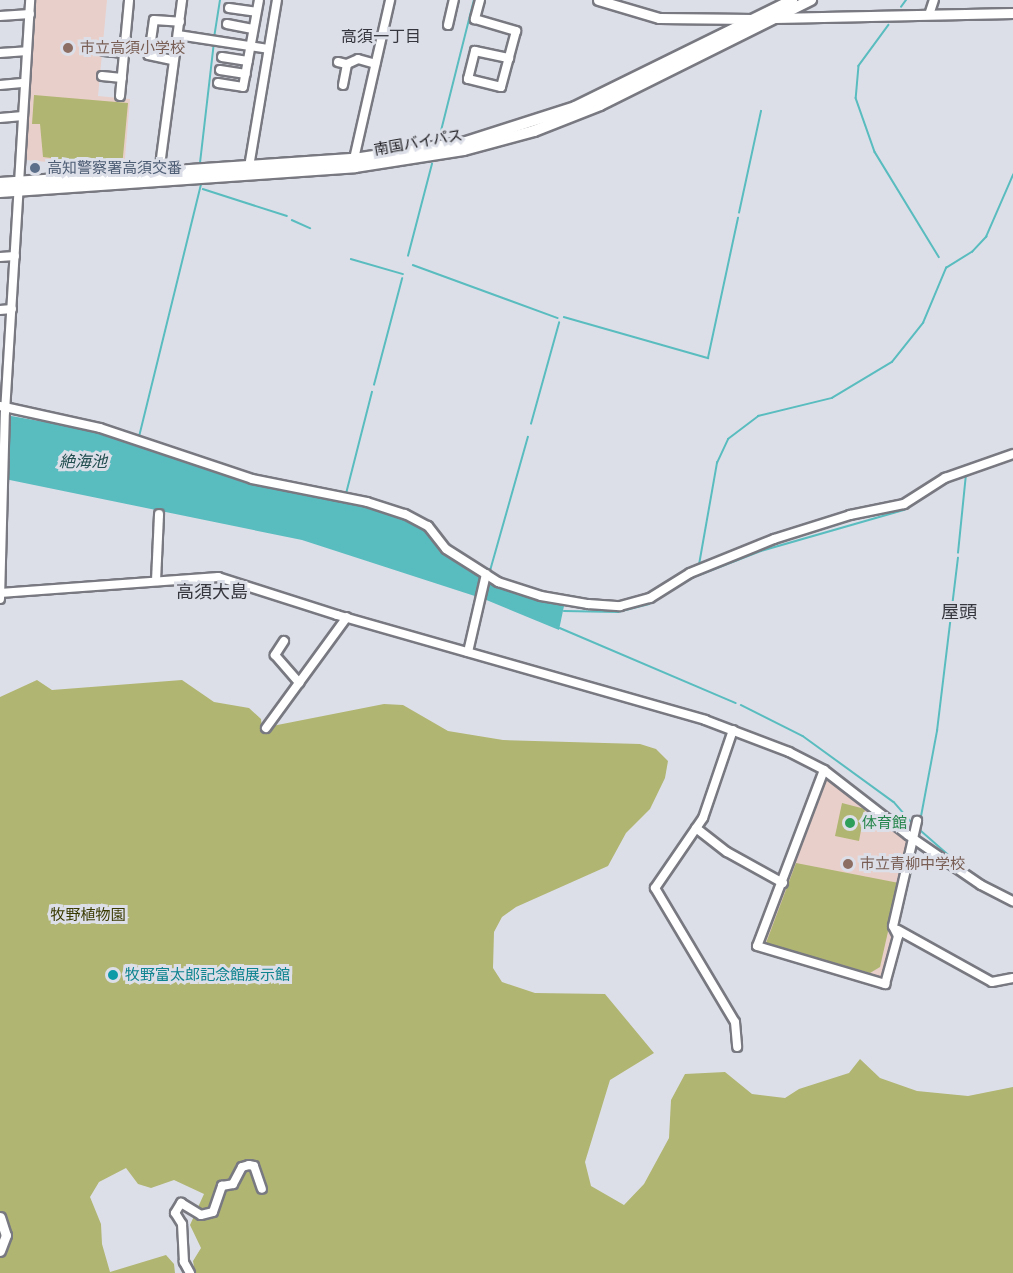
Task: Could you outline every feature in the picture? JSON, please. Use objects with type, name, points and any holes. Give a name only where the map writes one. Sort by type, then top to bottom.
[{"type":"highway","name":"南国バイパス","points":[[0,192],[19,187],[159,173],[354,159],[442,147],[529,123],[598,97],[792,0]]},
{"type":"highway","name":"南国バイパス","points":[[0,183],[19,187],[355,167],[455,152],[578,114],[811,0]]},
{"type":"main road","points":[[598,0],[659,18],[756,19],[1013,13]]},
{"type":"main road","points":[[0,1217],[6,1235],[0,1251]]},
{"type":"street","points":[[0,599],[5,481],[4,359],[12,309],[30,0]]},
{"type":"street","points":[[120,96],[129,0]]},
{"type":"street","points":[[159,173],[172,60],[182,0]]},
{"type":"street","points":[[218,83],[243,87],[259,0]]},
{"type":"street","points":[[249,167],[277,0]]},
{"type":"street","points":[[354,159],[390,0]]},
{"type":"street","points":[[448,24],[454,0]]},
{"type":"street","points":[[480,0],[475,19],[516,31],[509,58],[501,87],[468,79],[475,51],[509,58]]},
{"type":"street","points":[[929,15],[934,0]]},
{"type":"street","points":[[229,8],[256,12]]},
{"type":"street","points":[[0,16],[30,14]]},
{"type":"street","points":[[172,60],[149,55],[154,20],[180,22]]},
{"type":"street","points":[[227,24],[253,28]]},
{"type":"street","points":[[177,35],[268,49]]},
{"type":"street","points":[[0,53],[27,51]]},
{"type":"street","points":[[104,51],[124,53]]},
{"type":"street","points":[[222,57],[248,61]]},
{"type":"street","points":[[338,62],[347,64],[358,59],[375,64]]},
{"type":"street","points":[[343,85],[347,64]]},
{"type":"street","points":[[220,70],[246,74]]},
{"type":"street","points":[[102,76],[122,78]]},
{"type":"street","points":[[0,84],[25,83]]},
{"type":"street","points":[[0,118],[23,116]]},
{"type":"street","points":[[0,257],[15,256]]},
{"type":"street","points":[[0,310],[12,309]]},
{"type":"street","points":[[4,408],[100,428],[252,479],[367,502],[405,514],[428,526],[446,549],[485,576],[541,596],[620,606],[650,598],[690,573],[774,539],[850,515],[896,507],[945,477],[1013,454]]},
{"type":"street","points":[[156,581],[159,514]]},
{"type":"street","points":[[468,652],[485,576]]},
{"type":"street","points":[[0,592],[218,577],[733,730],[824,770],[916,829],[981,885],[1013,901]]},
{"type":"street","points":[[266,728],[347,617]]},
{"type":"street","points":[[284,641],[274,653],[299,683]]},
{"type":"street","points":[[733,730],[703,818],[655,888],[735,1022],[737,1047]]},
{"type":"street","points":[[824,770],[783,883],[757,946],[885,984],[898,930]]},
{"type":"street","points":[[696,828],[728,852],[783,883]]},
{"type":"street","points":[[916,829],[910,840],[893,926],[992,982],[1013,978]]},
{"type":"street","points":[[190,1273],[182,1249],[182,1224],[174,1213],[181,1203],[201,1215],[213,1212],[222,1186],[233,1184],[242,1167],[249,1165],[254,1166],[262,1189]]},
{"type":"shaded area","name":"市立高須小学校","points":[[36,0],[107,0],[98,96],[130,99],[124,169],[26,160]]},
{"type":"shaded area","name":"市立青柳中学校","points":[[826,778],[908,839],[892,927],[896,936],[885,982],[761,944]]},
{"type":"green space","points":[[34,95],[128,103],[122,167],[43,157],[40,124],[32,124]]},
{"type":"green space","name":"牧野植物園","points":[[37,680],[52,690],[182,680],[214,702],[249,708],[261,719],[262,728],[384,704],[403,705],[448,731],[503,740],[640,744],[656,749],[668,761],[665,778],[650,809],[626,833],[608,866],[516,907],[502,917],[494,932],[493,968],[502,982],[535,993],[605,994],[654,1053],[610,1080],[585,1162],[591,1186],[624,1205],[644,1184],[669,1138],[671,1100],[685,1074],[725,1072],[752,1094],[785,1098],[799,1089],[849,1073],[860,1059],[880,1078],[917,1091],[968,1096],[1013,1087],[1013,1273],[195,1273],[193,1261],[201,1248],[190,1225],[204,1194],[174,1180],[151,1188],[138,1184],[126,1168],[99,1182],[90,1197],[101,1224],[102,1244],[110,1272],[166,1255],[174,1264],[175,1273],[0,1273],[0,697]]},
{"type":"green space","name":"体育館","points":[[842,803],[865,809],[859,841],[835,836]]},
{"type":"green space","points":[[796,863],[899,883],[880,967],[870,973],[766,943]]},
{"type":"water","name":"絶海池","points":[[0,414],[90,430],[231,477],[347,501],[407,518],[425,530],[441,552],[489,583],[564,606],[559,630],[484,599],[302,540],[0,478]]},
{"type":"waterway","points":[[214,38],[220,0]]},
{"type":"waterway","points":[[439,139],[474,0]]},
{"type":"waterway","points":[[901,7],[906,0]]},
{"type":"waterway","points":[[889,25],[859,66],[856,98],[875,152],[939,257]]},
{"type":"waterway","points":[[200,163],[214,42]]},
{"type":"waterway","points":[[739,213],[761,111]]},
{"type":"waterway","points":[[408,256],[432,164]]},
{"type":"waterway","points":[[699,565],[717,463],[728,439],[758,416],[832,398],[892,362],[923,323],[946,268],[972,252],[986,237],[1013,175]]},
{"type":"waterway","points":[[139,437],[201,184]]},
{"type":"waterway","points":[[203,189],[287,216]]},
{"type":"waterway","points":[[564,317],[708,358],[738,218]]},
{"type":"waterway","points":[[292,220],[310,228]]},
{"type":"waterway","points":[[351,259],[403,274]]},
{"type":"waterway","points":[[413,265],[558,318]]},
{"type":"waterway","points":[[374,385],[402,279]]},
{"type":"waterway","points":[[531,424],[559,323]]},
{"type":"waterway","points":[[346,494],[372,392]]},
{"type":"waterway","points":[[490,571],[528,437]]},
{"type":"waterway","points":[[971,473],[1013,459]]},
{"type":"waterway","points":[[958,553],[966,474]]},
{"type":"waterway","points":[[944,483],[956,478]]},
{"type":"waterway","points":[[564,611],[618,612],[649,604],[694,577],[761,551],[904,510],[937,487]]},
{"type":"waterway","points":[[920,822],[937,731],[958,558]]},
{"type":"waterway","points":[[560,628],[736,703]]},
{"type":"waterway","points":[[741,705],[803,736],[894,802],[914,825]]},
{"type":"waterway","points":[[918,828],[968,872]]},
{"type":"waterway","points":[[974,876],[1008,893]]},
{"type":"place","name":"市立高須小学校","points":[[68,48]]},
{"type":"place","name":"高知警察署高須交番","points":[[35,168]]},
{"type":"place","name":"体育館","points":[[850,823]]},
{"type":"place","name":"市立青柳中学校","points":[[848,864]]},
{"type":"place","name":"牧野富太郎記念館展示館","points":[[113,975]]},
{"type":"district","name":"高須一丁目","points":[[381,36]]},
{"type":"district","name":"高須大島","points":[[212,592]]},
{"type":"district","name":"屋頭","points":[[959,612]]}]
